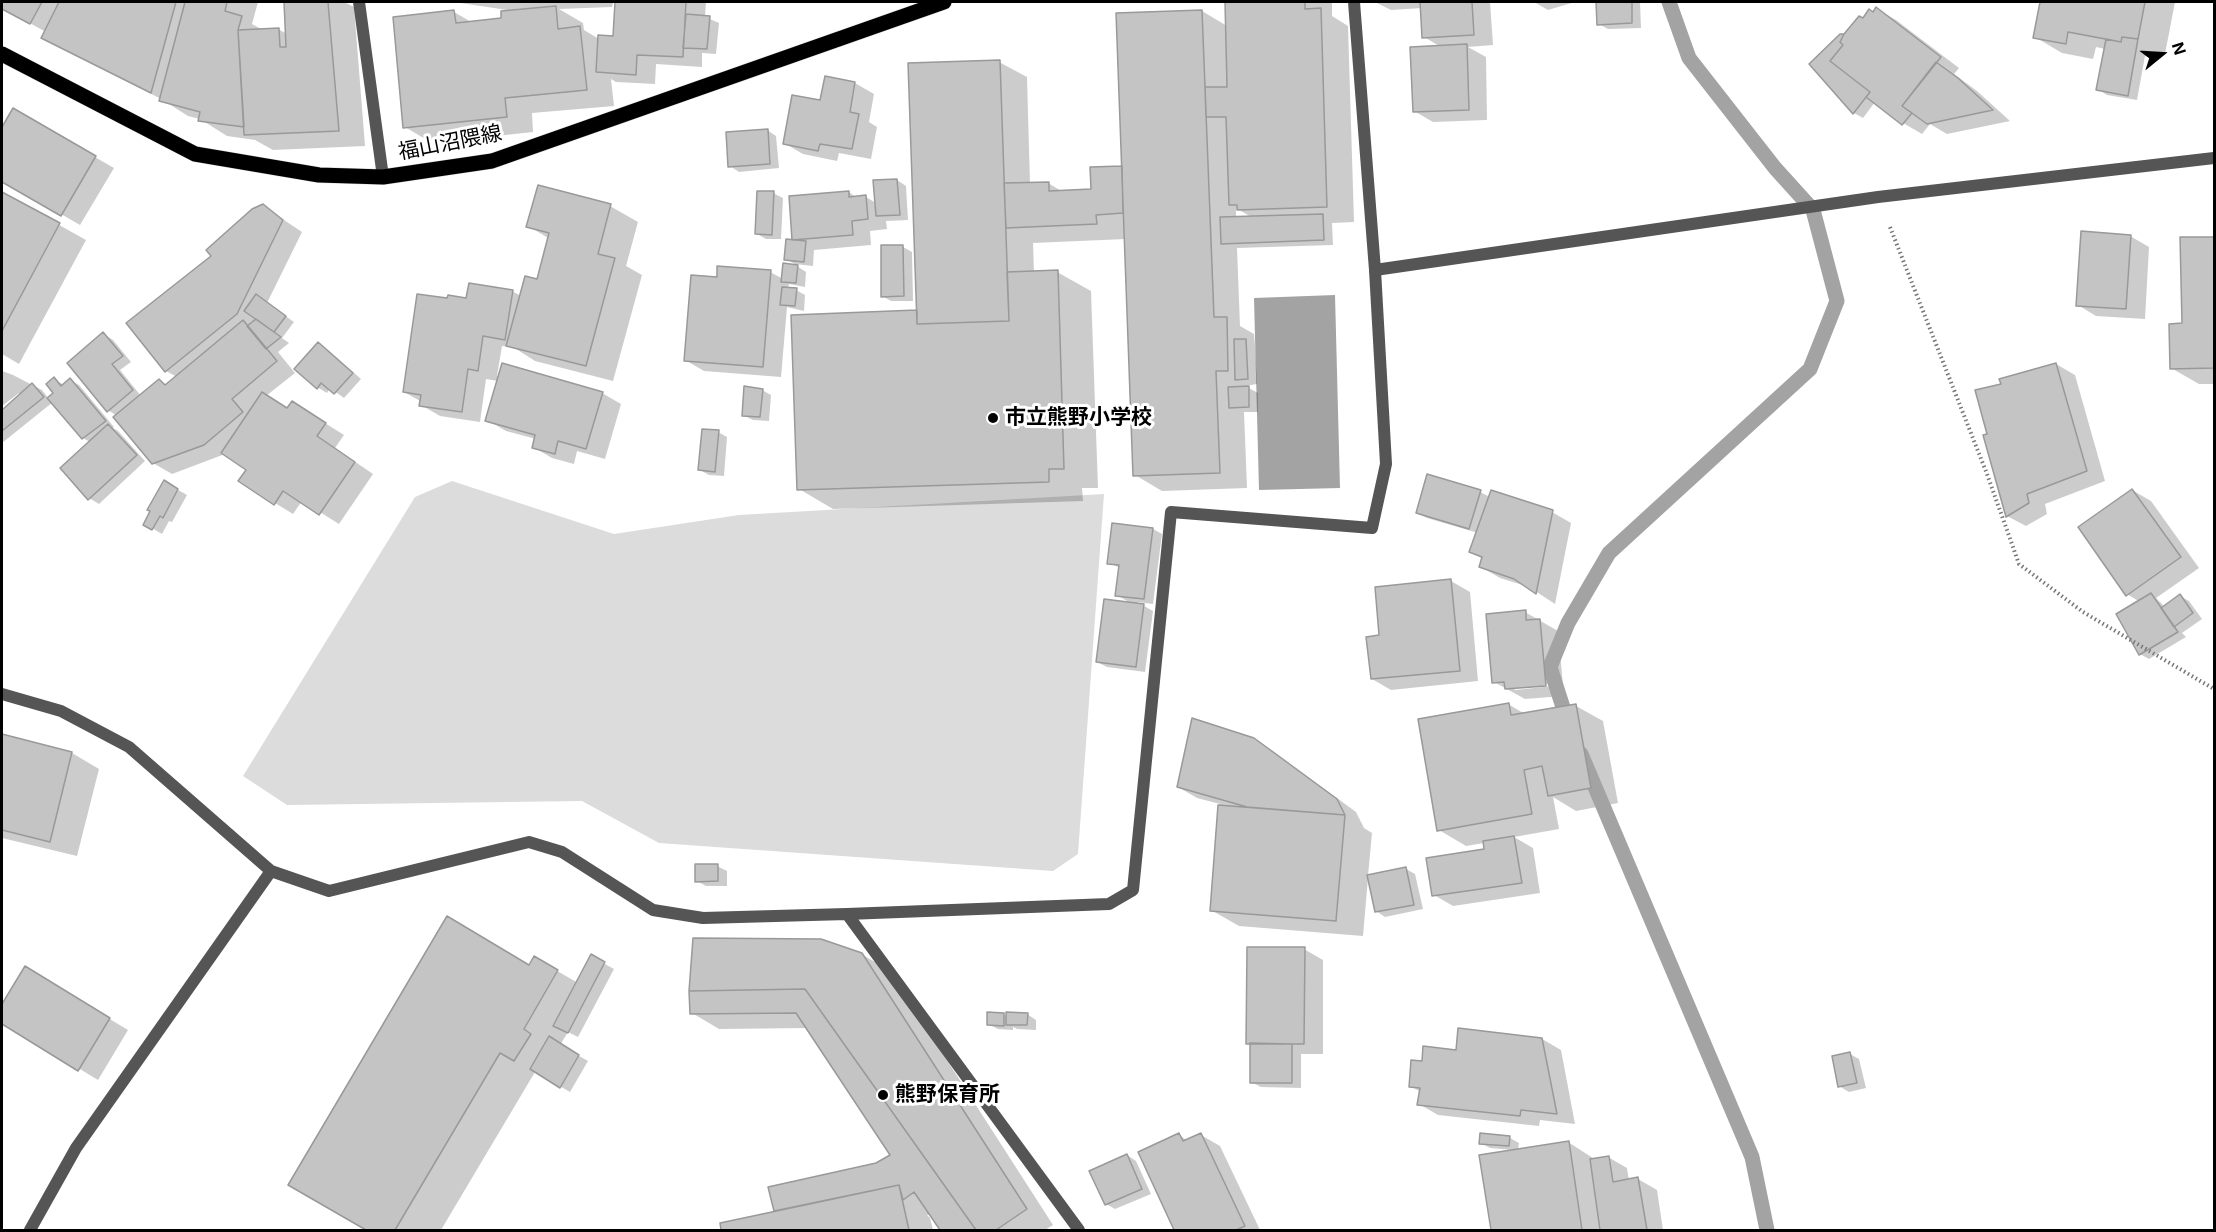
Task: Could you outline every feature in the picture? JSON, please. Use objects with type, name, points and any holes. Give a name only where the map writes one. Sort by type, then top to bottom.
[{"type":"main road","name":"福山沼隈線","points":[[2,54],[195,154],[319,175],[382,177],[492,160],[944,2]]},
{"type":"street","points":[[359,2],[382,177]]},
{"type":"street","points":[[2,694],[61,711],[129,747],[271,871],[329,891],[529,842],[562,852],[653,910],[703,918],[1109,904],[1133,890],[1171,512],[1372,528],[1386,464],[1375,270],[1354,2]]},
{"type":"street","points":[[1375,270],[1878,196],[2214,158]]},
{"type":"street","points":[[30,1230],[76,1148],[271,871]]},
{"type":"street","points":[[847,914],[1079,1230]]},
{"type":"path","points":[[1878,196],[1987,474],[2019,564],[2084,612],[2214,689]]},
{"type":"shaded area","points":[[1335,295],[1340,488],[1259,490],[1254,298]]},
{"type":"shaded area","points":[[452,481],[614,534],[739,515],[1104,494],[1078,854],[1053,871],[659,843],[582,801],[287,805],[243,776],[415,497]]},
{"type":"building","points":[[2,2],[42,2],[30,24],[2,9]]},
{"type":"building","points":[[59,2],[176,2],[151,93],[41,38]]},
{"type":"building","points":[[185,2],[227,2],[225,11],[242,16],[238,30],[244,127],[198,121],[200,112],[159,101]]},
{"type":"building","points":[[284,2],[328,2],[339,131],[244,135],[238,30],[279,28],[280,47],[286,47]]},
{"type":"building","points":[[615,2],[686,2],[683,57],[637,55],[636,75],[596,72],[598,35],[613,36]]},
{"type":"building","points":[[1225,2],[1305,2],[1305,9],[1321,8],[1327,207],[1237,210],[1237,205],[1229,205],[1226,117],[1206,117],[1205,87],[1227,87]]},
{"type":"building","points":[[1420,2],[1472,2],[1474,35],[1422,38]]},
{"type":"building","points":[[1596,2],[1632,2],[1632,23],[1597,25]]},
{"type":"building","points":[[2040,2],[2145,2],[2138,39],[2122,37],[2121,42],[2068,32],[2066,44],[2033,38]]},
{"type":"building","points":[[556,6],[558,29],[580,26],[587,90],[505,98],[507,117],[403,128],[393,17],[454,10],[456,23],[501,18],[501,11]]},
{"type":"building","points":[[1876,7],[1941,57],[1902,106],[1912,113],[1902,125],[1866,97],[1870,92],[1830,61],[1843,45],[1840,42],[1844,34],[1859,16],[1863,18],[1869,9],[1873,12]]},
{"type":"building","points":[[1202,10],[1214,317],[1227,317],[1228,371],[1216,371],[1220,473],[1133,476],[1116,13]]},
{"type":"building","points":[[686,14],[710,16],[707,49],[683,48]]},
{"type":"building","points":[[1840,34],[1844,34],[1840,42],[1843,45],[1830,61],[1870,92],[1853,114],[1809,64]]},
{"type":"building","points":[[2122,37],[2138,39],[2128,96],[2096,90],[2106,39],[2121,42]]},
{"type":"building","points":[[1467,44],[1469,110],[1413,112],[1410,47]]},
{"type":"building","points":[[1000,60],[1009,321],[917,324],[908,63]]},
{"type":"building","points":[[1936,62],[1958,78],[1993,110],[1927,124],[1902,106]]},
{"type":"building","points":[[825,76],[855,82],[850,112],[859,114],[852,149],[820,144],[818,151],[783,144],[792,95],[820,100]]},
{"type":"building","points":[[13,108],[96,156],[61,216],[2,182],[2,127]]},
{"type":"building","points":[[768,129],[770,164],[728,167],[726,132]]},
{"type":"building","points":[[1122,166],[1123,213],[1096,215],[1097,224],[1006,228],[1004,183],[1049,182],[1049,191],[1091,189],[1090,167]]},
{"type":"building","points":[[897,179],[900,215],[876,216],[873,180]]},
{"type":"building","points":[[538,185],[611,204],[598,254],[615,258],[586,366],[506,346],[525,276],[537,279],[549,233],[526,227]]},
{"type":"building","points":[[757,191],[774,191],[772,235],[755,234]]},
{"type":"building","points":[[849,191],[849,197],[866,195],[868,219],[852,221],[853,235],[792,240],[789,196]]},
{"type":"building","points":[[2,192],[60,223],[2,331]]},
{"type":"building","points":[[263,204],[283,220],[237,314],[165,372],[126,323],[211,256],[206,250],[252,209]]},
{"type":"building","points":[[1323,214],[1324,240],[1221,244],[1220,217]]},
{"type":"building","points":[[2081,231],[2131,235],[2126,309],[2076,306]]},
{"type":"building","points":[[2180,237],[2214,237],[2214,368],[2170,369],[2169,324],[2182,323]]},
{"type":"building","points":[[786,239],[806,241],[804,262],[784,260]]},
{"type":"building","points":[[881,245],[903,245],[904,296],[881,297]]},
{"type":"building","points":[[783,263],[798,265],[796,283],[781,282]]},
{"type":"building","points":[[717,266],[771,270],[763,367],[684,361],[691,275],[717,277]]},
{"type":"building","points":[[1058,270],[1064,469],[1049,469],[1049,482],[797,490],[791,315],[917,310],[917,324],[1009,321],[1007,272]]},
{"type":"building","points":[[469,283],[513,290],[505,340],[483,336],[478,371],[468,369],[462,412],[419,406],[421,395],[403,392],[417,294],[466,298]]},
{"type":"building","points":[[782,287],[797,288],[795,306],[780,305]]},
{"type":"building","points":[[256,294],[286,316],[274,332],[244,311]]},
{"type":"building","points":[[256,319],[281,337],[266,349],[247,326]]},
{"type":"building","points":[[243,320],[277,361],[232,399],[243,412],[204,445],[152,464],[113,417],[159,379],[165,385]]},
{"type":"building","points":[[103,332],[123,356],[112,364],[133,390],[107,412],[67,363]]},
{"type":"building","points":[[1234,339],[1246,339],[1248,379],[1235,380]]},
{"type":"building","points":[[318,342],[353,373],[334,394],[321,383],[317,389],[294,369]]},
{"type":"building","points":[[502,363],[603,392],[586,449],[558,441],[555,454],[532,448],[535,435],[485,421]]},
{"type":"building","points":[[2056,363],[2087,471],[2027,494],[2029,503],[2006,517],[1983,435],[1987,434],[1975,390],[2001,384],[1999,379]]},
{"type":"building","points":[[54,377],[61,386],[70,378],[106,421],[82,439],[47,398],[53,393],[46,384]]},
{"type":"building","points":[[32,383],[44,397],[2,431],[2,410]]},
{"type":"building","points":[[744,386],[763,389],[760,417],[742,416]]},
{"type":"building","points":[[1249,386],[1249,407],[1229,408],[1228,387]]},
{"type":"building","points":[[262,392],[287,408],[292,401],[326,423],[317,436],[355,462],[319,515],[283,491],[274,505],[238,481],[246,470],[221,453]]},
{"type":"building","points":[[108,424],[137,455],[88,500],[60,468]]},
{"type":"building","points":[[702,429],[719,430],[715,472],[698,470]]},
{"type":"building","points":[[1427,474],[1481,490],[1469,529],[1416,513]]},
{"type":"building","points":[[164,480],[178,489],[163,518],[160,516],[152,530],[143,525],[150,511],[147,510]]},
{"type":"building","points":[[2132,489],[2181,557],[2126,596],[2078,527]]},
{"type":"building","points":[[1491,490],[1553,510],[1536,594],[1514,579],[1479,567],[1482,557],[1469,552]]},
{"type":"building","points":[[1112,523],[1153,528],[1144,599],[1115,596],[1119,565],[1107,564]]},
{"type":"building","points":[[1451,579],[1460,671],[1371,679],[1366,637],[1379,635],[1375,587]]},
{"type":"building","points":[[2151,593],[2178,632],[2139,655],[2116,614]]},
{"type":"building","points":[[2180,594],[2193,613],[2174,627],[2161,608]]},
{"type":"building","points":[[1104,599],[1144,604],[1136,667],[1096,662]]},
{"type":"building","points":[[1526,610],[1526,620],[1540,619],[1546,686],[1505,689],[1504,682],[1492,683],[1486,614]]},
{"type":"building","points":[[1509,703],[1511,715],[1576,704],[1591,788],[1548,796],[1542,766],[1524,770],[1532,814],[1437,831],[1418,719]]},
{"type":"building","points":[[1192,718],[1254,738],[1337,799],[1345,815],[1247,807],[1177,787]]},
{"type":"building","points":[[2,734],[72,752],[50,842],[2,830]]},
{"type":"building","points":[[1218,805],[1345,815],[1336,921],[1210,911]]},
{"type":"building","points":[[1514,836],[1522,883],[1432,896],[1426,858],[1484,849],[1483,841]]},
{"type":"building","points":[[695,864],[718,864],[718,881],[695,882]]},
{"type":"building","points":[[1406,867],[1414,905],[1375,912],[1367,875]]},
{"type":"building","points":[[447,916],[529,965],[534,956],[558,970],[524,1029],[531,1034],[514,1061],[500,1053],[395,1230],[366,1230],[288,1185]]},
{"type":"building","points":[[693,938],[821,939],[862,953],[1027,1209],[996,1230],[976,1230],[805,989],[689,991]]},
{"type":"building","points":[[1247,947],[1305,947],[1304,1044],[1246,1044]]},
{"type":"building","points":[[591,954],[605,962],[568,1033],[553,1026]]},
{"type":"building","points":[[25,966],[110,1018],[78,1071],[2,1024],[2,1004]]},
{"type":"building","points":[[805,989],[976,1230],[940,1230],[914,1192],[903,1200],[899,1185],[774,1211],[768,1187],[876,1163],[890,1155],[796,1013],[690,1014],[689,991]]},
{"type":"building","points":[[987,1012],[1004,1013],[1004,1026],[987,1025]]},
{"type":"building","points":[[1006,1012],[1028,1013],[1027,1025],[1006,1025]]},
{"type":"building","points":[[1458,1028],[1542,1038],[1557,1114],[1521,1110],[1520,1116],[1417,1105],[1420,1088],[1409,1087],[1411,1060],[1422,1061],[1423,1046],[1456,1050]]},
{"type":"building","points":[[549,1036],[579,1055],[560,1088],[530,1069]]},
{"type":"building","points":[[1250,1043],[1292,1044],[1292,1083],[1250,1083]]},
{"type":"building","points":[[1850,1052],[1857,1083],[1838,1087],[1832,1056]]},
{"type":"building","points":[[1179,1133],[1183,1141],[1201,1133],[1245,1226],[1236,1230],[1174,1230],[1138,1152]]},
{"type":"building","points":[[1480,1133],[1510,1136],[1509,1146],[1479,1144]]},
{"type":"building","points":[[1569,1141],[1582,1230],[1491,1230],[1479,1155]]},
{"type":"building","points":[[1127,1154],[1142,1189],[1105,1205],[1089,1171]]},
{"type":"building","points":[[1609,1156],[1613,1182],[1638,1177],[1647,1230],[1600,1230],[1590,1159]]},
{"type":"building","points":[[899,1185],[909,1230],[721,1230],[720,1223]]},
{"type":"waterway","points":[[1569,726],[1550,667],[1568,623],[1609,553],[1810,369],[1837,301],[1813,210],[1775,168],[1689,58],[1669,2]]},
{"type":"waterway","points":[[1581,754],[1752,1157],[1767,1230]]},
{"type":"place","name":"市立熊野小学校","points":[[993,418]]},
{"type":"place","name":"熊野保育所","points":[[883,1095]]}]
